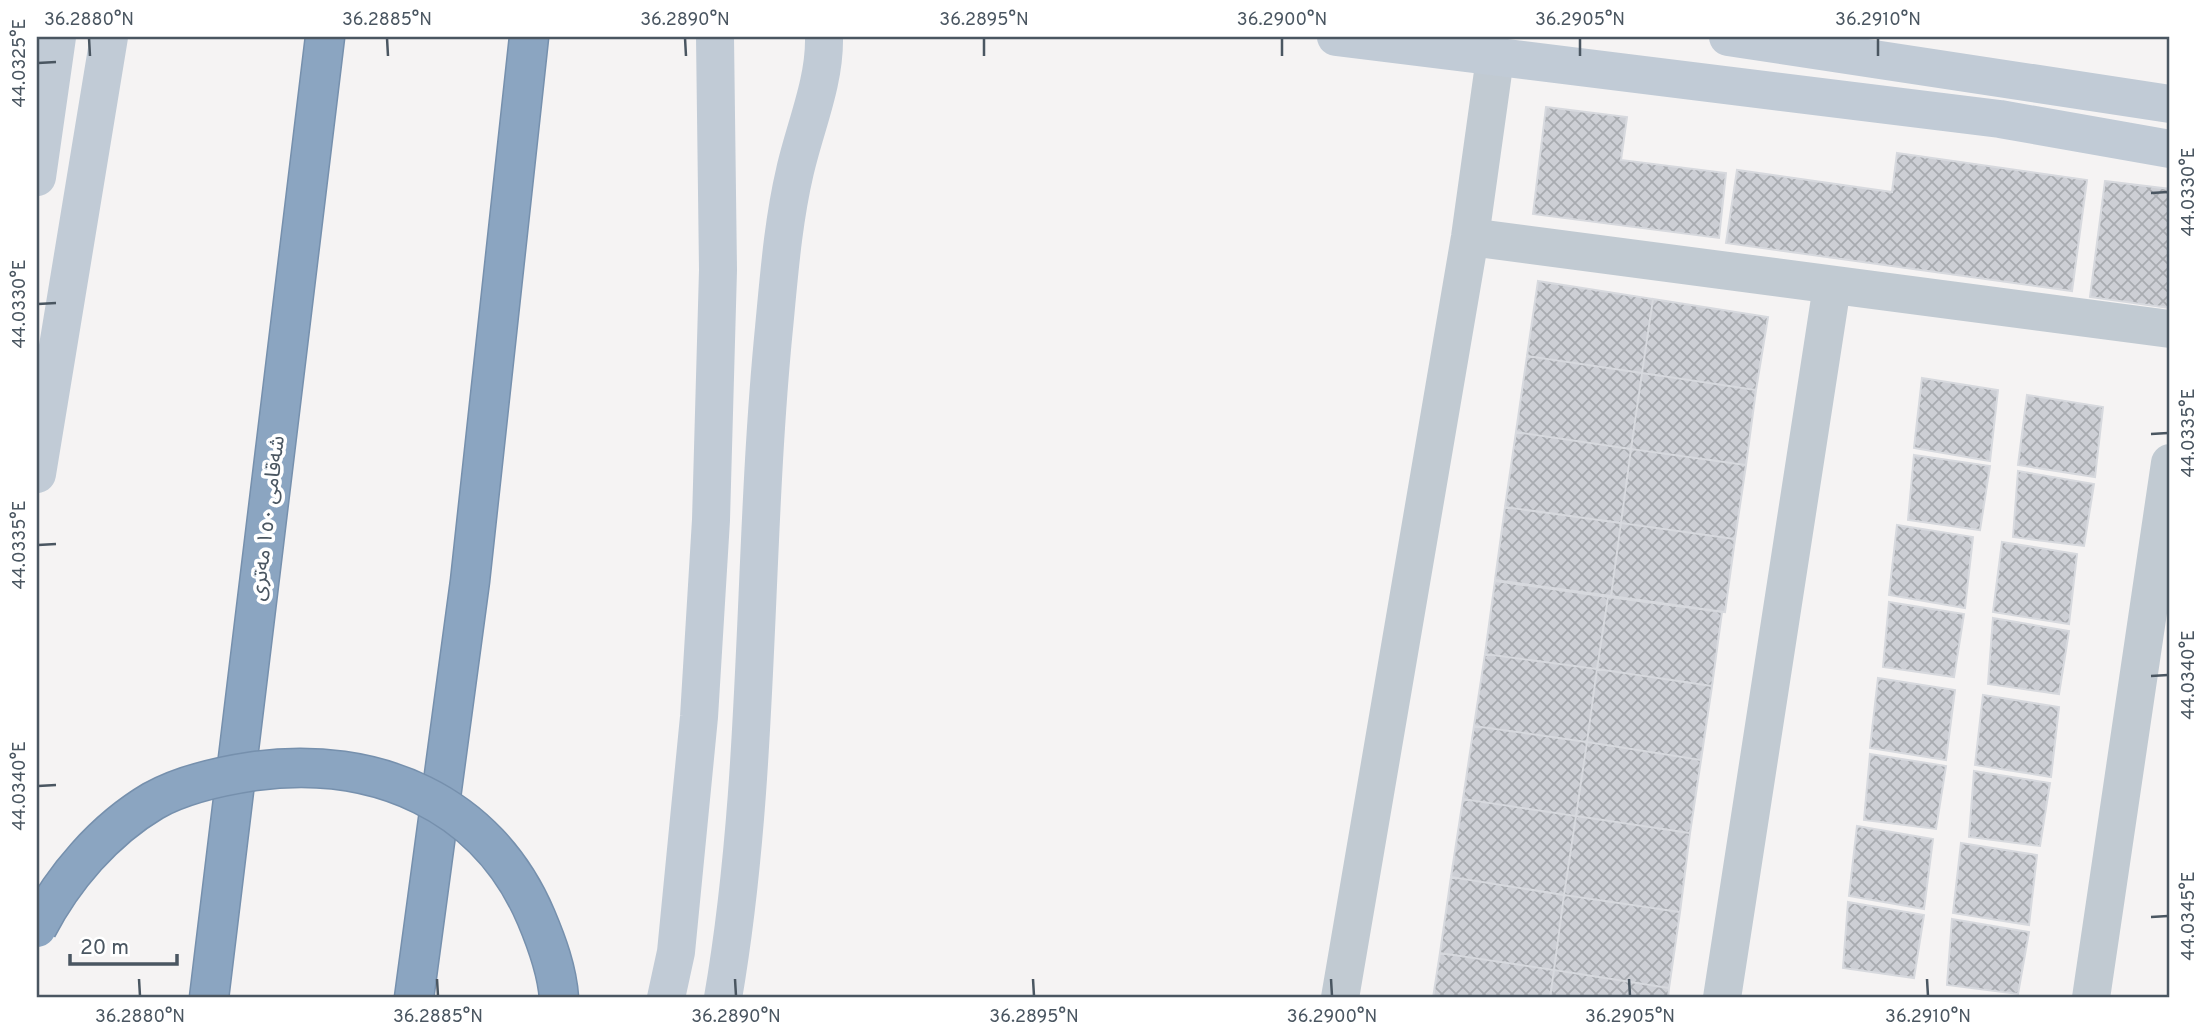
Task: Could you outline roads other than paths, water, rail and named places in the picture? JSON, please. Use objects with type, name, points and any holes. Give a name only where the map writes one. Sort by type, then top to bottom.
[{"type":"highway","name":"شەقامی ١٥٠ مەتری","points":[[209,998],[326,37]]},
{"type":"highway","points":[[414,998],[470,581],[529,37]]},
{"type":"highway","points":[[37,928],[48,906],[79,865],[114,830],[154,801],[184,788],[244,773],[299,768],[350,771],[411,789],[449,809],[503,858],[527,894],[545,938],[559,998]]},
{"type":"street","points":[[37,177],[57,37]]},
{"type":"street","points":[[37,474],[109,37]]},
{"type":"street","points":[[666,998],[676,952],[699,717],[711,520],[718,270],[715,37]]},
{"type":"street","points":[[723,998],[742,864],[774,330],[786,221],[804,131],[817,89],[824,37]]},
{"type":"street","points":[[1336,37],[2000,120],[2170,149]]},
{"type":"street","points":[[1728,37],[2170,104]]},
{"type":"street","points":[[1340,998],[1470,237],[1495,58]]},
{"type":"street","points":[[2000,120],[2007,80]]},
{"type":"street","points":[[1470,237],[2170,329]]},
{"type":"street","points":[[1722,998],[1832,286]]},
{"type":"street","points":[[2091,998],[2170,463]]}]
